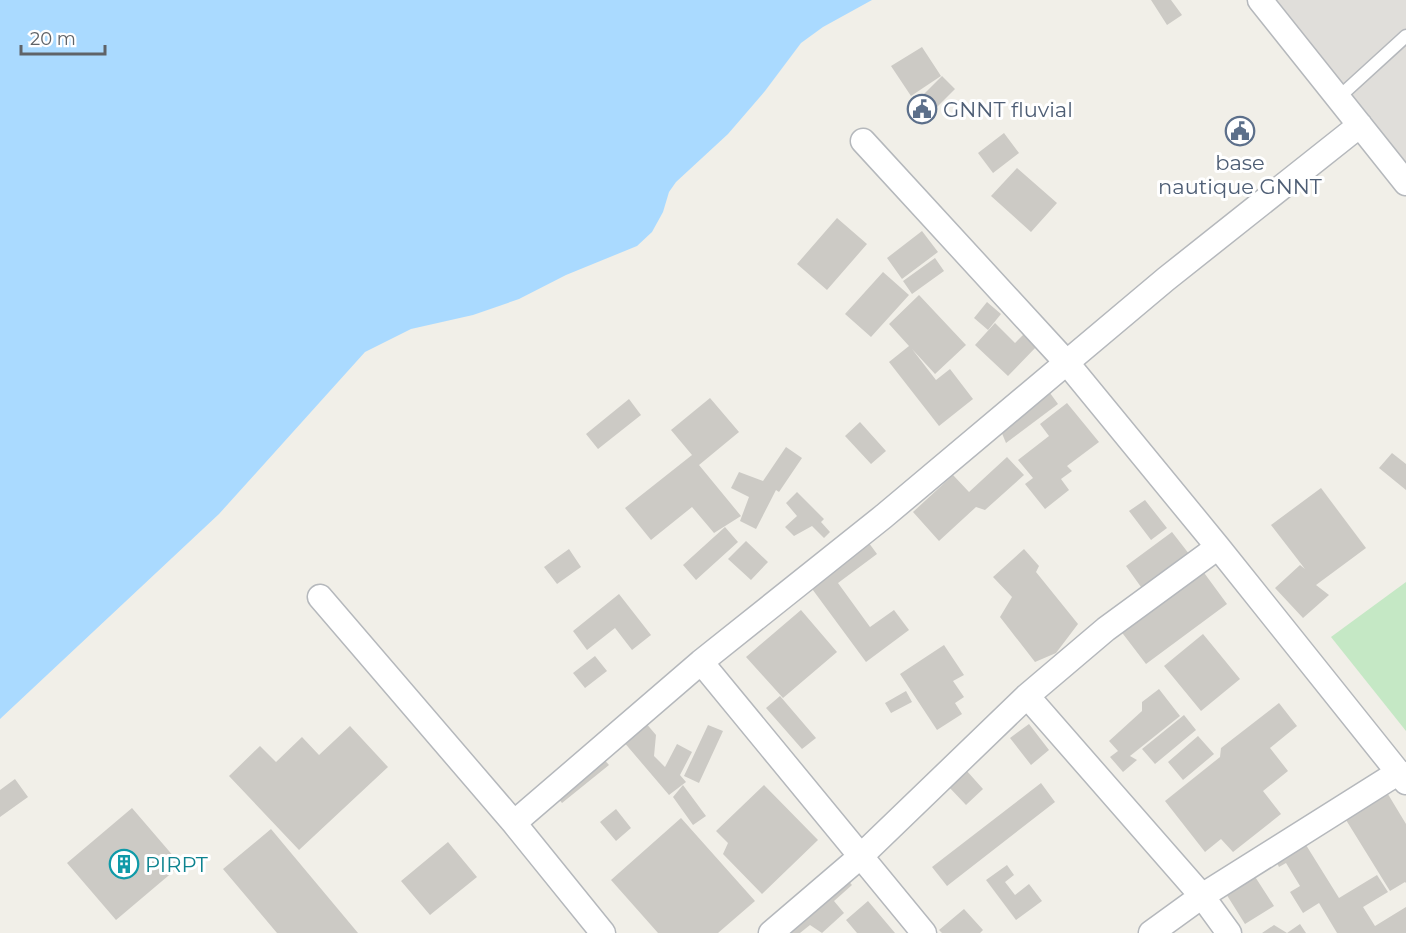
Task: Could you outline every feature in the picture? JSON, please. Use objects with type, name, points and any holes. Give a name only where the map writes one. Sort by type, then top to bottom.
[{"type":"street","points":[[1260,0],[1406,183]]},
{"type":"street","points":[[514,823],[702,662],[884,516],[1166,279],[1360,125]]},
{"type":"street","points":[[864,141],[1067,363],[1402,777],[1202,896],[1152,933]]},
{"type":"street","points":[[771,933],[861,856],[1027,696],[1106,629],[1218,547]]},
{"type":"street","points":[[320,597],[514,823],[603,933]]},
{"type":"street","points":[[702,662],[924,933]]},
{"type":"street","points":[[1027,696],[1202,896],[1229,933]]},
{"type":"lane","points":[[1338,98],[1406,36]]},
{"type":"shaded area","points":[[1263,0],[1406,0],[1406,164]]},
{"type":"green space","points":[[1406,582],[1406,731],[1331,637]]},
{"type":"water","points":[[0,0],[872,0],[823,27],[801,43],[765,91],[728,134],[676,182],[669,192],[663,212],[652,232],[637,246],[566,275],[519,299],[473,315],[411,329],[365,352],[219,514],[0,719]]},
{"type":"building","points":[[1151,0],[1171,0],[1182,15],[1167,25]]},
{"type":"building","points":[[922,47],[941,76],[911,96],[891,66]]},
{"type":"building","points":[[942,76],[955,89],[931,113],[918,100]]},
{"type":"building","points":[[1004,133],[1019,153],[993,173],[978,153]]},
{"type":"building","points":[[1017,168],[1057,203],[1031,232],[991,196]]},
{"type":"building","points":[[837,218],[867,244],[827,290],[797,264]]},
{"type":"building","points":[[922,231],[938,252],[902,279],[887,258]]},
{"type":"building","points":[[935,258],[944,271],[912,294],[903,281]]},
{"type":"building","points":[[883,272],[909,295],[871,337],[845,314]]},
{"type":"building","points":[[919,295],[966,345],[935,374],[912,349],[936,380],[950,369],[973,399],[939,426],[889,362],[909,346],[889,324]]},
{"type":"building","points":[[987,302],[1001,314],[988,330],[974,318]]},
{"type":"building","points":[[995,323],[1015,343],[1024,334],[1038,345],[1008,376],[975,345]]},
{"type":"building","points":[[1050,393],[1058,404],[1006,443],[1001,431]]},
{"type":"building","points":[[710,398],[739,432],[699,465],[741,516],[714,533],[692,507],[651,540],[625,508],[692,455],[671,430]]},
{"type":"building","points":[[629,399],[641,415],[598,449],[586,434]]},
{"type":"building","points":[[1067,403],[1099,442],[1067,466],[1072,471],[1061,479],[1069,490],[1045,509],[1025,484],[1033,478],[1018,460],[1049,436],[1040,424]]},
{"type":"building","points":[[860,422],[886,451],[871,464],[845,436]]},
{"type":"building","points":[[786,447],[802,458],[779,492],[776,490],[756,529],[740,521],[749,497],[731,488],[739,472],[763,481]]},
{"type":"building","points":[[1392,453],[1406,464],[1406,490],[1379,468]]},
{"type":"building","points":[[1007,457],[1024,475],[985,510],[976,507],[939,541],[913,512],[953,475],[969,492]]},
{"type":"building","points":[[1321,488],[1366,548],[1316,585],[1329,595],[1303,618],[1275,588],[1300,565],[1305,569],[1271,525]]},
{"type":"building","points":[[797,492],[824,519],[821,522],[830,532],[824,538],[812,526],[794,536],[785,527],[797,516],[786,503]]},
{"type":"building","points":[[1145,500],[1167,528],[1151,540],[1129,511]]},
{"type":"building","points":[[725,527],[738,542],[696,580],[683,565]]},
{"type":"building","points":[[1172,532],[1193,559],[1146,594],[1126,566]]},
{"type":"building","points":[[866,539],[877,554],[838,583],[870,627],[894,610],[909,630],[866,662],[807,582]]},
{"type":"building","points":[[746,541],[768,562],[751,580],[728,559]]},
{"type":"building","points":[[569,549],[581,567],[557,584],[544,567]]},
{"type":"building","points":[[1024,549],[1039,566],[1036,572],[1078,624],[1056,653],[1035,662],[1000,617],[1012,597],[993,577]]},
{"type":"building","points":[[1202,570],[1227,604],[1146,664],[1120,630]]},
{"type":"building","points":[[619,594],[651,635],[632,650],[615,628],[587,650],[573,631]]},
{"type":"building","points":[[801,610],[837,652],[783,698],[746,657]]},
{"type":"building","points":[[1203,634],[1240,679],[1201,711],[1164,666]]},
{"type":"building","points":[[944,645],[964,675],[953,681],[964,697],[955,703],[962,714],[937,730],[900,674]]},
{"type":"building","points":[[595,656],[607,671],[585,688],[573,673]]},
{"type":"building","points":[[1159,689],[1180,716],[1130,756],[1137,760],[1123,772],[1110,757],[1118,751],[1109,741],[1142,711],[1142,702]]},
{"type":"building","points":[[906,691],[912,702],[891,713],[885,703]]},
{"type":"building","points":[[780,696],[816,738],[802,749],[766,708]]},
{"type":"building","points":[[1279,703],[1297,726],[1270,748],[1288,771],[1263,791],[1281,814],[1233,852],[1221,839],[1205,852],[1165,801],[1220,757],[1221,748]]},
{"type":"building","points":[[1184,715],[1196,730],[1155,764],[1142,749]]},
{"type":"building","points":[[645,722],[656,735],[654,756],[665,767],[677,744],[692,752],[680,775],[686,782],[669,795],[623,741]]},
{"type":"building","points":[[1029,724],[1049,750],[1031,765],[1010,738]]},
{"type":"building","points":[[708,725],[723,731],[699,783],[684,776]]},
{"type":"building","points":[[350,726],[388,767],[299,850],[229,776],[260,746],[276,762],[302,737],[319,755]]},
{"type":"building","points":[[1198,736],[1214,754],[1183,780],[1168,762]]},
{"type":"building","points":[[600,755],[609,765],[562,803],[554,793]]},
{"type":"building","points":[[966,770],[983,789],[966,805],[948,786]]},
{"type":"building","points":[[15,779],[28,797],[0,817],[0,790]]},
{"type":"building","points":[[1380,781],[1406,824],[1406,883],[1390,891],[1338,807]]},
{"type":"building","points":[[1041,783],[1055,802],[947,886],[932,867]]},
{"type":"building","points":[[683,785],[706,816],[693,825],[673,797]]},
{"type":"building","points":[[764,785],[818,840],[762,894],[723,854],[728,843],[716,831]]},
{"type":"building","name":"PIRPT","points":[[132,808],[181,865],[116,920],[67,863]]},
{"type":"building","points":[[616,809],[631,828],[616,841],[600,822]]},
{"type":"building","points":[[681,818],[755,901],[718,933],[658,933],[611,880]]},
{"type":"building","points":[[271,829],[358,933],[277,933],[223,869]]},
{"type":"building","points":[[448,842],[477,877],[430,915],[401,881]]},
{"type":"building","points":[[1306,845],[1339,898],[1377,875],[1388,892],[1363,907],[1375,926],[1406,907],[1406,933],[1337,933],[1319,903],[1303,913],[1290,892],[1300,886],[1286,863],[1279,867],[1277,863]]},
{"type":"building","points":[[1007,865],[1014,875],[1005,882],[1015,895],[1029,884],[1042,901],[1016,920],[986,880]]},
{"type":"building","points":[[1252,872],[1274,906],[1245,924],[1223,889]]},
{"type":"building","points":[[844,876],[852,885],[834,901],[844,913],[822,933],[810,925],[800,933],[779,933]]},
{"type":"building","points":[[868,901],[895,933],[857,933],[846,920]]},
{"type":"building","points":[[964,909],[983,930],[980,933],[942,933],[939,930]]},
{"type":"building","points":[[1300,924],[1306,933],[1287,933]]},
{"type":"building","points":[[1274,925],[1287,933],[1262,933]]},
{"type":"place","name":"GNNT fluvial","points":[[922,109]]},
{"type":"place","name":"base nautique GNNT","points":[[1240,131]]},
{"type":"place","name":"PIRPT","points":[[124,864]]}]
